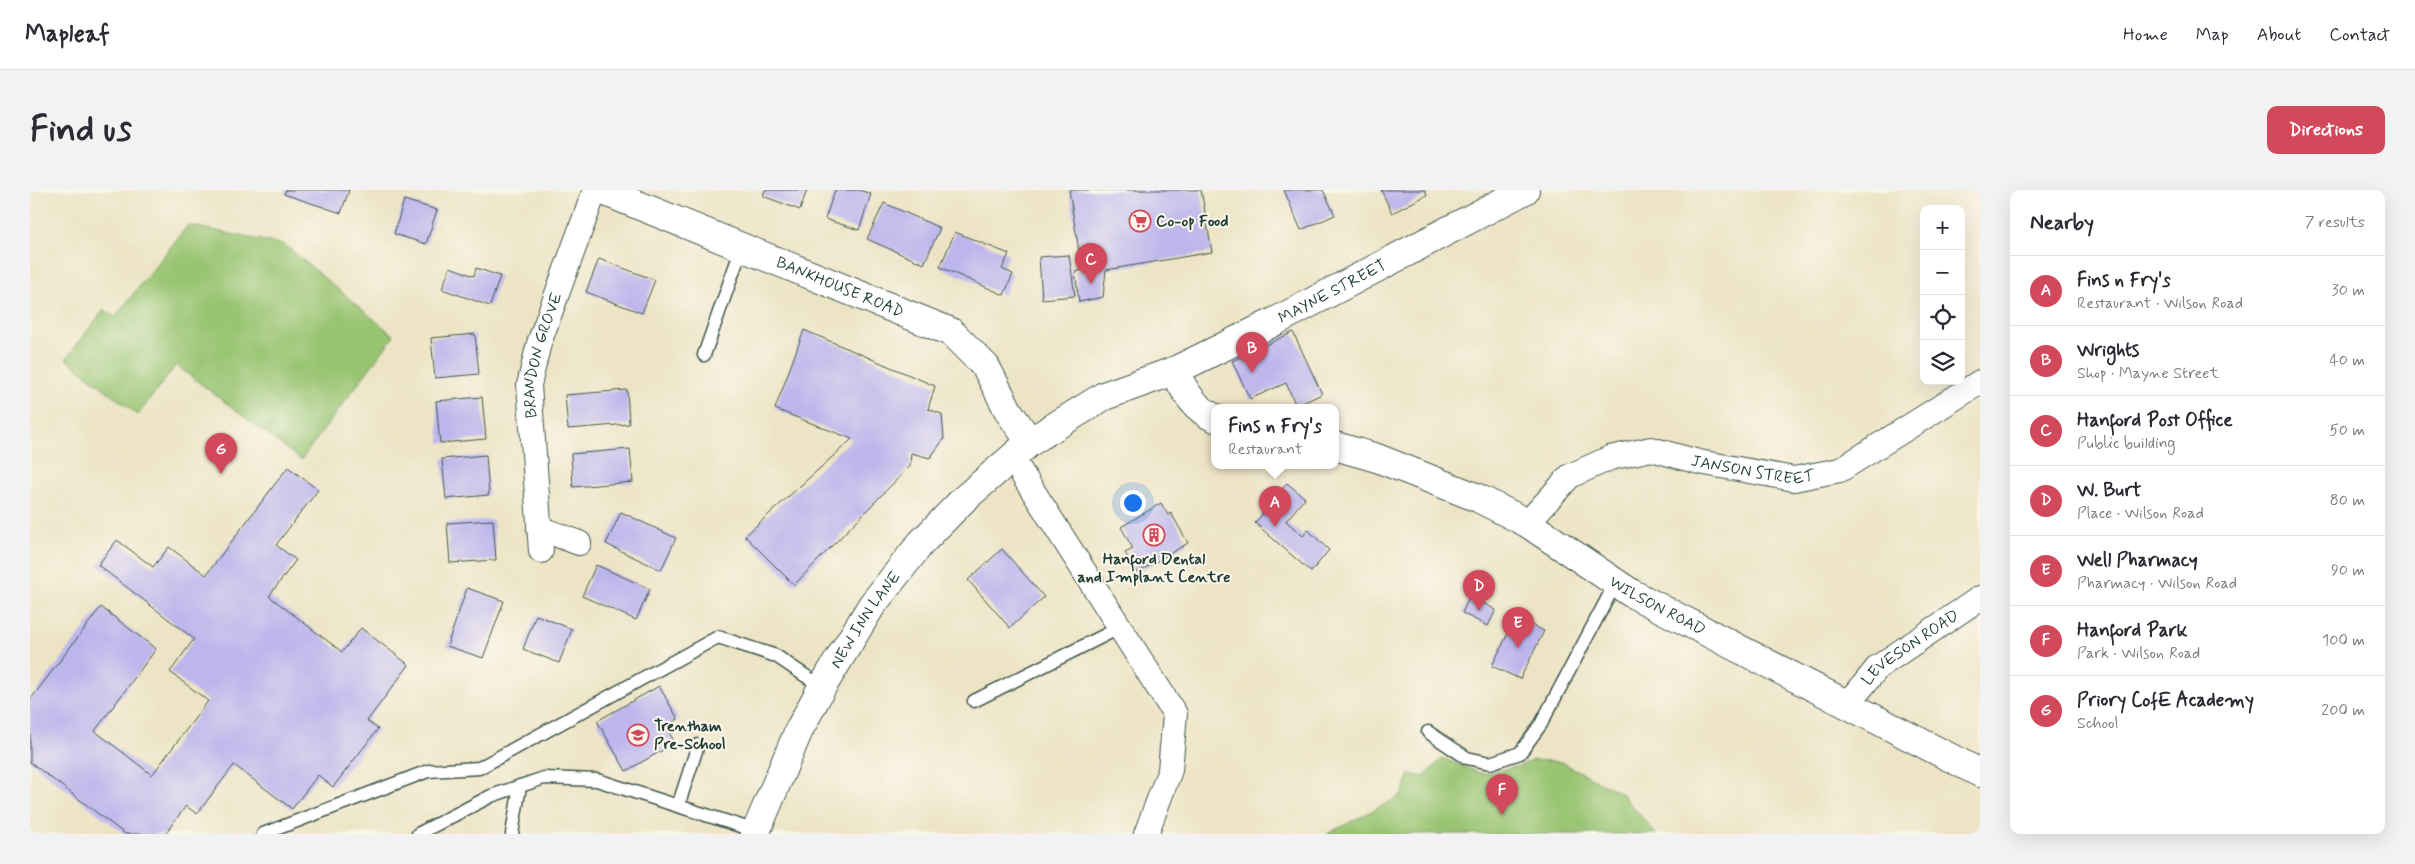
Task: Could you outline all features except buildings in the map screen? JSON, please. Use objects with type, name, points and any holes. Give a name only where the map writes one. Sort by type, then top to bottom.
[{"type":"street","name":"BRANDON GROVE","points":[[579,543],[540,539],[529,385],[539,343],[595,190]]},
{"type":"street","name":"BANKHOUSE ROAD","points":[[601,190],[951,332],[986,367],[1009,412],[1021,450]]},
{"type":"street","name":"MAYNE STREET","points":[[1021,450],[1104,396],[1174,371],[1276,321],[1525,190]]},
{"type":"street","points":[[1174,371],[1192,401],[1203,413],[1211,416]]},
{"type":"street","name":"JANSON STREET","points":[[1527,523],[1570,476],[1610,458],[1651,449],[1699,462],[1794,479],[1840,470],[1980,382]]},
{"type":"street","name":"WILSON ROAD","points":[[1339,447],[1377,458],[1478,498],[1527,523],[1616,584],[1980,773]]},
{"type":"street","points":[[1021,450],[1121,627],[1176,714],[1170,770],[1146,834]]},
{"type":"street","name":"NEW INN LANE","points":[[756,833],[799,730],[822,687],[872,605],[921,543],[964,499],[1021,450]]},
{"type":"street","name":"LEVESON ROAD","points":[[1848,704],[1878,666],[1980,598]]},
{"type":"lane","points":[[704,355],[742,247]]},
{"type":"lane","points":[[1428,732],[1467,758],[1490,763],[1520,753],[1541,724],[1616,584]]},
{"type":"lane","points":[[974,701],[1121,627]]},
{"type":"lane","points":[[263,834],[428,771],[479,768],[718,637],[776,656],[822,687]]},
{"type":"lane","points":[[678,806],[698,745]]},
{"type":"lane","points":[[418,834],[491,796],[544,778],[597,780],[756,833]]},
{"type":"lane","points":[[512,834],[520,786]]},
{"type":"green space","points":[[188,225],[285,245],[394,336],[301,460],[176,365],[138,415],[66,359],[104,309],[115,317]]},
{"type":"green space","points":[[1442,758],[1483,774],[1520,766],[1533,760],[1561,762],[1621,793],[1656,834],[1327,834],[1401,796],[1410,774],[1424,777]]},
{"type":"place","name":"Co-op Food","points":[[1140,221]]},
{"type":"place","name":"Hanford Post Office","points":[[1091,284]]},
{"type":"place","name":"Wrights","points":[[1252,373]]},
{"type":"place","name":"Priory CofE Academy","points":[[221,474]]},
{"type":"place","name":"Fins n Fry's","points":[[1275,527]]},
{"type":"place","name":"Hanford Dental and Implant Centre","points":[[1154,535]]},
{"type":"place","name":"W. Burt","points":[[1479,611]]},
{"type":"place","name":"Well Pharmacy","points":[[1518,648]]},
{"type":"place","name":"Trentham Pre-School","points":[[638,735]]},
{"type":"place","name":"Hanford Park","points":[[1502,815]]}]
